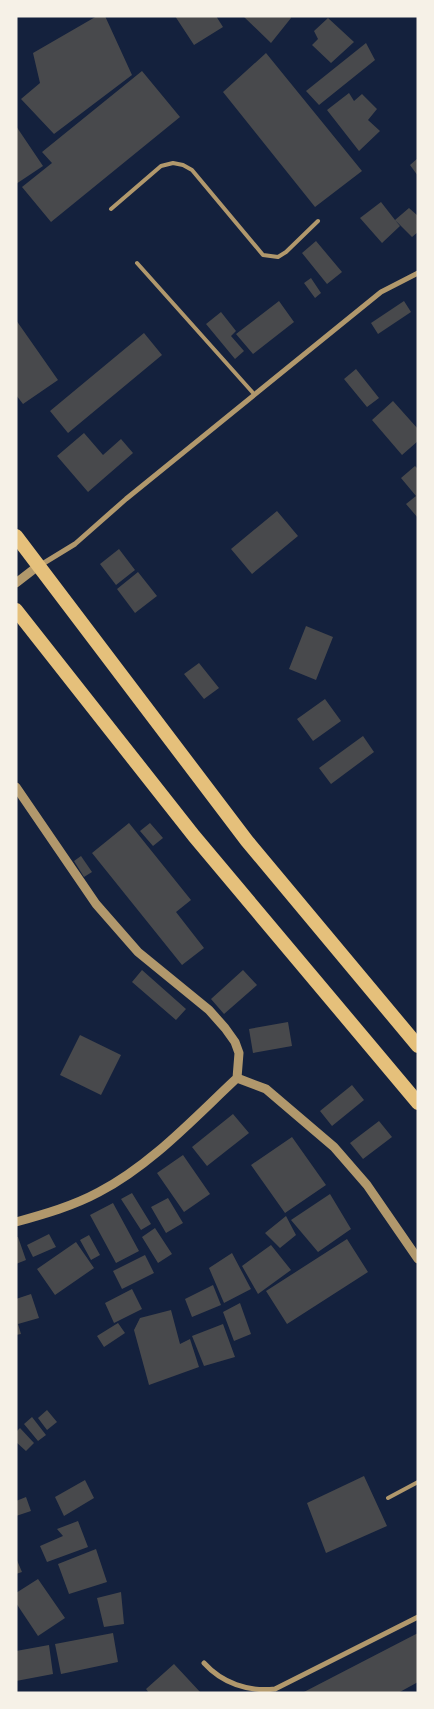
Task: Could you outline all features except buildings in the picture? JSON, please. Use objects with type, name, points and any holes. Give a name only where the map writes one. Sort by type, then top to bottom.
[{"type":"highway","points":[[16,536],[247,841],[418,1046]]},
{"type":"highway","points":[[16,610],[194,836],[418,1104]]},
{"type":"street","points":[[16,582],[38,566],[75,544],[126,499],[381,292],[418,273]]},
{"type":"street","points":[[16,787],[96,904],[138,952],[208,1010],[225,1028],[235,1042],[239,1053],[237,1078],[177,1134],[120,1180],[65,1208],[16,1222]]},
{"type":"street","points":[[237,1078],[266,1089],[334,1147],[367,1185],[418,1259]]},
{"type":"street","points":[[204,1662],[216,1674],[250,1690],[275,1689],[418,1617]]},
{"type":"lane","points":[[110,209],[161,166],[172,162],[192,170],[263,255],[278,257],[286,252],[318,221]]},
{"type":"lane","points":[[137,263],[254,394]]},
{"type":"lane","points":[[388,1498],[418,1482]]}]
